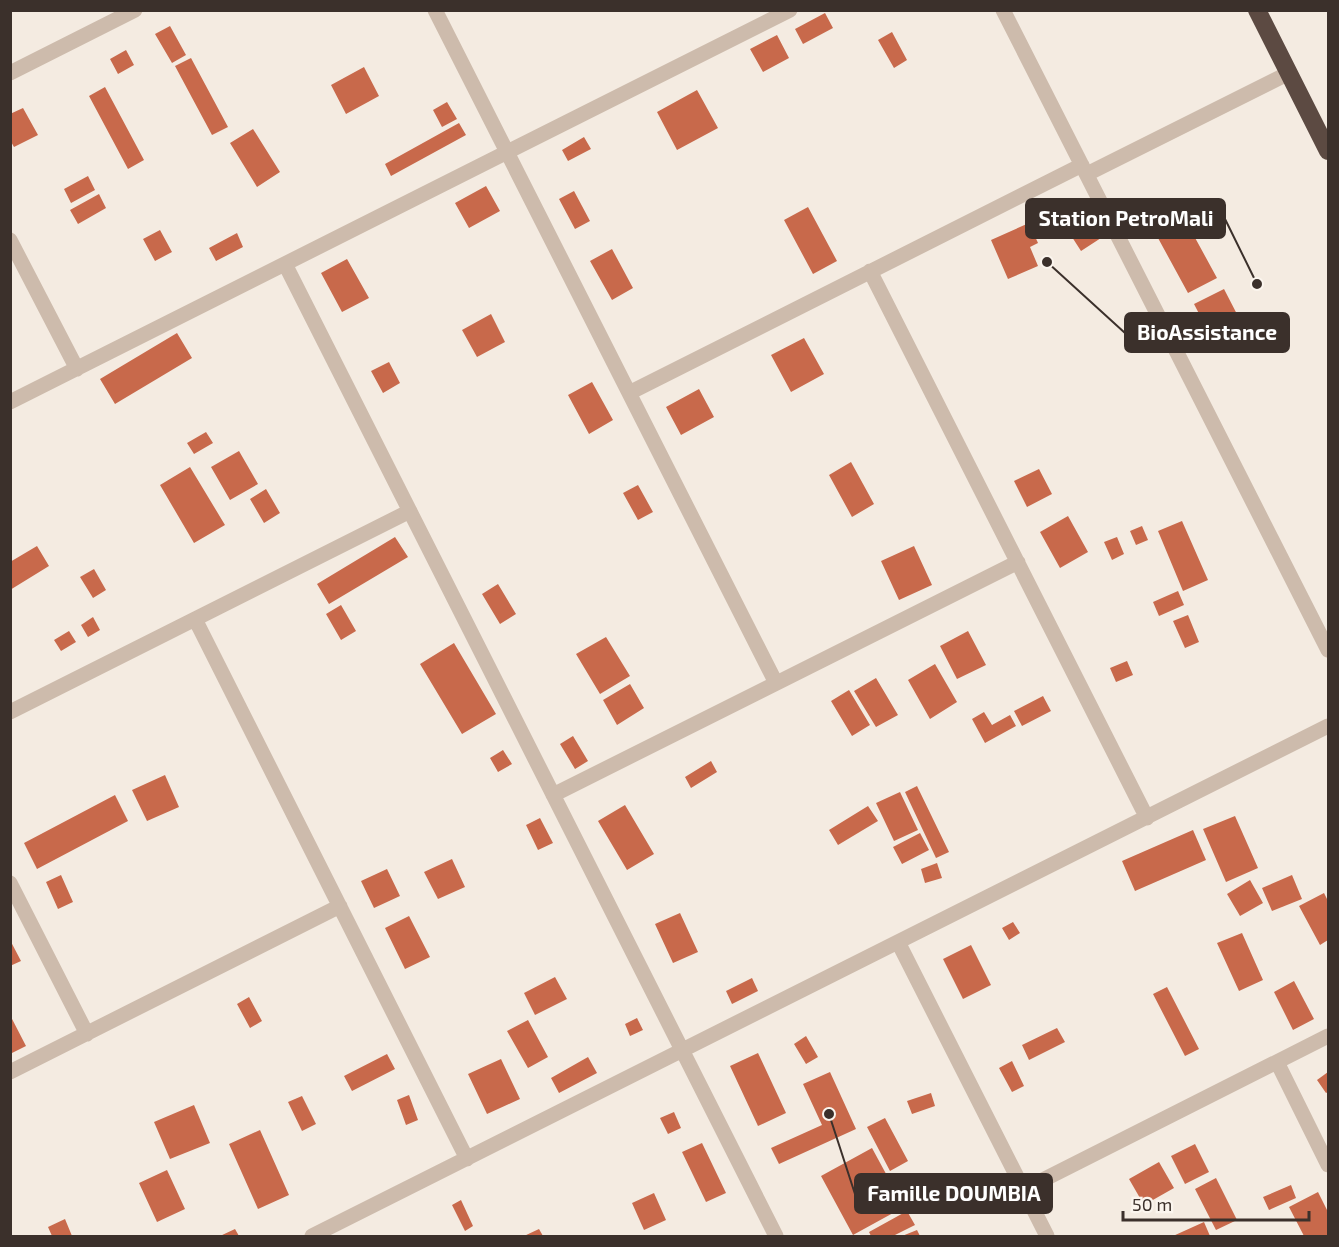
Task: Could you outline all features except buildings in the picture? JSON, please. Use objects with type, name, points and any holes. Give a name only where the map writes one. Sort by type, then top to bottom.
[{"type":"highway","points":[[1257,10],[1329,151]]},
{"type":"street","points":[[10,73],[135,10]]},
{"type":"street","points":[[435,10],[776,683]]},
{"type":"street","points":[[10,402],[790,10]]},
{"type":"street","points":[[1003,10],[1329,650]]},
{"type":"street","points":[[629,393],[870,271],[1289,73]]},
{"type":"street","points":[[10,240],[77,369]]},
{"type":"street","points":[[285,264],[776,1236]]},
{"type":"street","points":[[870,271],[1146,818]]},
{"type":"street","points":[[10,712],[410,512]]},
{"type":"street","points":[[553,795],[1018,562]]},
{"type":"street","points":[[195,619],[467,1159]]},
{"type":"street","points":[[312,1236],[1329,726]]},
{"type":"street","points":[[10,883],[87,1034]]},
{"type":"street","points":[[10,1072],[340,906]]},
{"type":"street","points":[[898,942],[1047,1236]]},
{"type":"street","points":[[1023,1190],[1329,1036]]},
{"type":"street","points":[[1277,1062],[1329,1165]]},
{"type":"place","name":"BioAssistance","points":[[1047,262]]},
{"type":"place","name":"Station PetroMali","points":[[1257,284]]},
{"type":"place","name":"Famille DOUMBIA","points":[[829,1114]]}]
